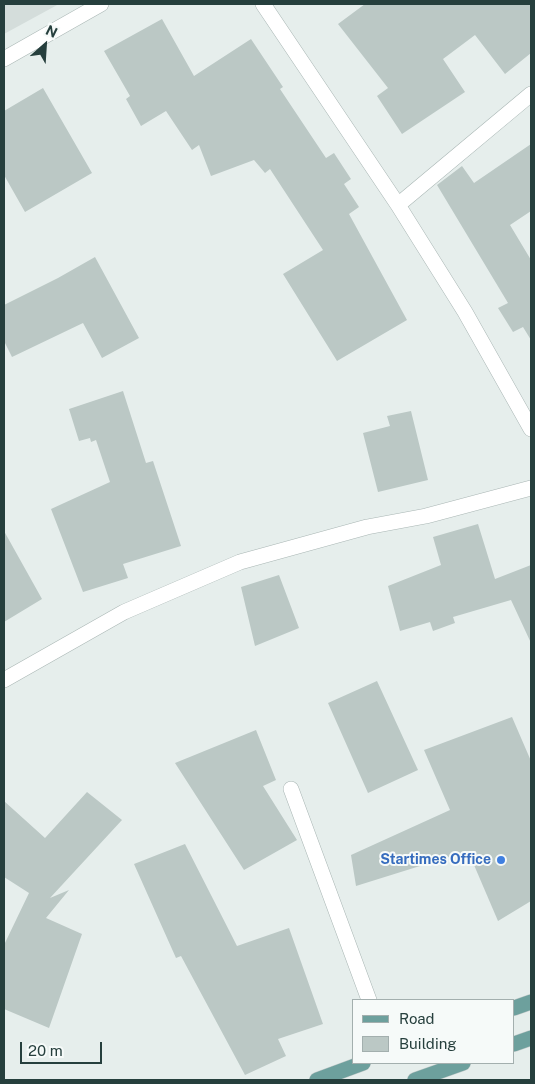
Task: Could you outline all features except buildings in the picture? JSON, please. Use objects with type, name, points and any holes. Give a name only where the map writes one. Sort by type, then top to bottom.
[{"type":"main road","points":[[515,1008],[531,1002]]},
{"type":"main road","points":[[515,1044],[531,1038]]},
{"type":"main road","points":[[317,1080],[360,1064]]},
{"type":"main road","points":[[415,1080],[460,1064]]},
{"type":"street","points":[[4,60],[101,4]]},
{"type":"street","points":[[263,4],[398,205],[464,312],[531,430]]},
{"type":"street","points":[[398,205],[531,94]]},
{"type":"street","points":[[4,680],[124,612],[240,562],[367,527],[426,516],[531,488]]},
{"type":"street","points":[[291,789],[369,999]]},
{"type":"shaded area","points":[[4,4],[59,4],[4,34]]},
{"type":"place","name":"Startimes Office","points":[[501,860]]}]
